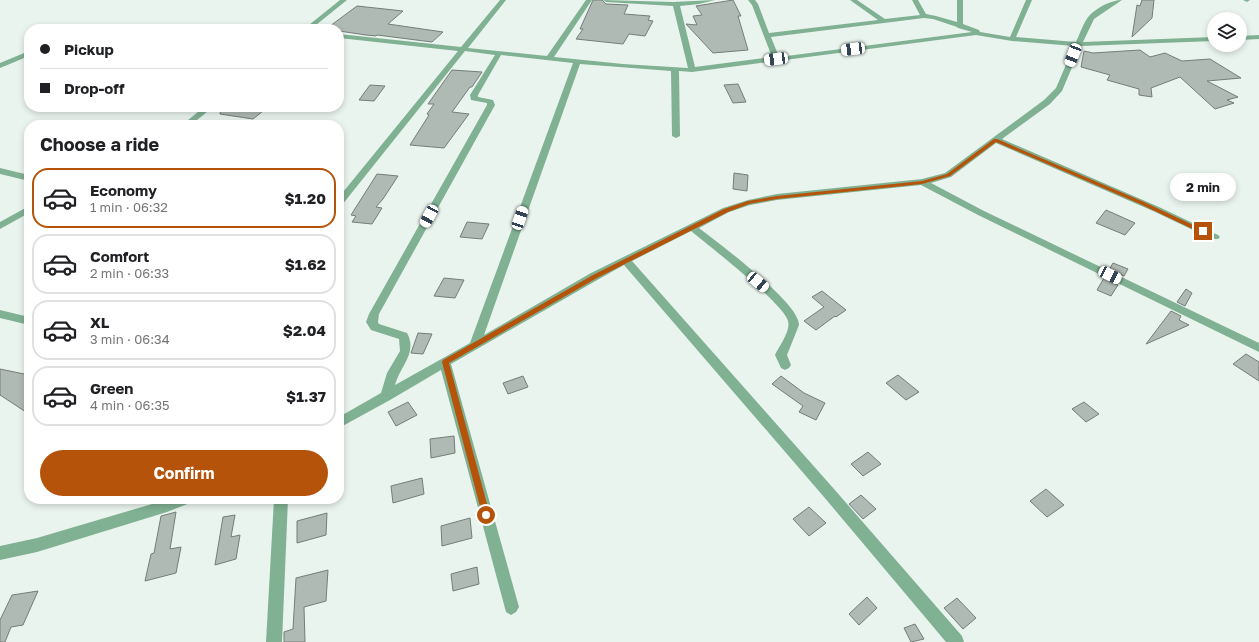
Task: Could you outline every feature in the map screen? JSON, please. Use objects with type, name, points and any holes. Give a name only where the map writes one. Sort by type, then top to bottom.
[{"type":"street","points":[[313,24],[344,0]]},
{"type":"street","points":[[344,197],[503,0]]},
{"type":"street","points":[[549,58],[589,0]]},
{"type":"street","points":[[606,0],[676,4],[712,0]]},
{"type":"street","points":[[751,0],[755,4],[776,59]]},
{"type":"street","points":[[853,0],[884,21]]},
{"type":"street","points":[[915,0],[924,16]]},
{"type":"street","points":[[960,0],[960,27]]},
{"type":"street","points":[[1012,40],[1029,0]]},
{"type":"street","points":[[344,420],[582,284],[726,210],[748,203],[777,197],[922,182],[948,175],[1048,102],[1059,89],[1091,18],[1118,0]]},
{"type":"street","points":[[676,4],[692,70]]},
{"type":"street","points":[[768,36],[924,16],[934,17],[960,27],[977,30],[976,34]]},
{"type":"street","points":[[344,37],[463,50],[675,70],[692,70],[976,34],[1012,40],[1078,44],[1207,39]]},
{"type":"street","points":[[1247,38],[1259,37]]},
{"type":"street","points":[[386,397],[394,371],[405,353],[407,343],[403,336],[375,327],[372,322],[374,314],[491,105],[488,101],[474,98],[474,95],[499,53]]},
{"type":"street","points":[[0,66],[24,55]]},
{"type":"street","points":[[474,346],[576,61]]},
{"type":"street","points":[[675,70],[676,136]]},
{"type":"street","points":[[192,120],[203,112]]},
{"type":"street","points":[[996,140],[1142,203],[1215,237]]},
{"type":"street","points":[[0,171],[24,177]]},
{"type":"street","points":[[922,182],[988,216],[1259,348]]},
{"type":"street","points":[[0,226],[24,212]]},
{"type":"street","points":[[692,227],[768,291],[793,316],[794,323],[781,355],[785,365]]},
{"type":"street","points":[[626,261],[830,493],[956,642]]},
{"type":"street","points":[[0,314],[24,320]]},
{"type":"street","points":[[445,362],[511,607]]},
{"type":"street","points":[[0,553],[44,543],[172,504]]},
{"type":"street","points":[[274,642],[280,504]]},
{"type":"building","points":[[593,0],[602,0],[606,4],[628,5],[624,14],[650,16],[648,20],[653,21],[645,36],[629,34],[623,44],[576,39],[583,29],[580,29]]},
{"type":"building","points":[[733,0],[741,16],[738,16],[748,50],[713,53],[686,24],[697,25],[693,16],[702,15],[696,6]]},
{"type":"building","points":[[1142,0],[1154,0],[1152,18],[1132,37],[1137,5],[1140,6]]},
{"type":"building","points":[[357,6],[403,11],[388,24],[443,32],[432,42],[344,32],[344,24],[333,24]]},
{"type":"building","points":[[1140,50],[1150,57],[1165,53],[1182,61],[1210,59],[1241,78],[1207,81],[1238,97],[1227,100],[1234,103],[1215,109],[1180,77],[1151,88],[1152,97],[1139,95],[1139,89],[1107,80],[1110,75],[1081,67],[1084,51],[1093,53]]},
{"type":"building","points":[[452,70],[482,72],[452,112],[469,114],[444,148],[410,145],[429,115],[427,114],[434,104],[428,104]]},
{"type":"building","points":[[738,84],[746,102],[733,103],[724,85]]},
{"type":"building","points":[[370,85],[385,86],[374,101],[359,100]]},
{"type":"building","points":[[220,112],[262,112],[253,119],[220,114]]},
{"type":"building","points":[[734,173],[748,175],[747,191],[733,189]]},
{"type":"building","points":[[377,174],[398,176],[376,207],[382,208],[372,224],[352,222],[356,216],[351,215]]},
{"type":"building","points":[[1106,210],[1135,223],[1125,235],[1096,223]]},
{"type":"building","points":[[467,222],[489,224],[482,239],[460,237]]},
{"type":"building","points":[[1113,263],[1128,269],[1124,276],[1109,270]]},
{"type":"building","points":[[444,278],[464,280],[455,298],[434,296]]},
{"type":"building","points":[[1104,278],[1118,285],[1111,296],[1097,290]]},
{"type":"building","points":[[1186,289],[1192,293],[1185,306],[1177,302]]},
{"type":"building","points":[[822,291],[846,310],[816,330],[804,321],[824,307],[812,297]]},
{"type":"building","points":[[1171,311],[1181,316],[1179,320],[1189,325],[1146,344]]},
{"type":"building","points":[[418,333],[432,334],[423,354],[411,353]]},
{"type":"building","points":[[1246,354],[1259,362],[1259,381],[1233,364]]},
{"type":"building","points":[[0,369],[24,374],[24,411],[0,395]]},
{"type":"building","points":[[898,375],[919,392],[906,400],[886,383]]},
{"type":"building","points":[[523,376],[528,387],[508,394],[503,383]]},
{"type":"building","points":[[781,376],[804,393],[825,403],[816,420],[799,412],[803,406],[772,384]]},
{"type":"building","points":[[408,402],[417,415],[396,426],[388,412]]},
{"type":"building","points":[[1084,402],[1099,414],[1086,422],[1072,409]]},
{"type":"building","points":[[454,436],[455,453],[431,458],[430,439]]},
{"type":"building","points":[[868,452],[881,464],[863,476],[851,464]]},
{"type":"building","points":[[422,478],[424,494],[393,503],[391,486]]},
{"type":"building","points":[[1046,489],[1064,505],[1047,517],[1030,501]]},
{"type":"building","points":[[861,495],[876,509],[863,519],[849,504]]},
{"type":"building","points":[[809,507],[826,523],[809,536],[793,519]]},
{"type":"building","points":[[176,512],[170,549],[181,547],[176,573],[145,581],[151,554],[154,553],[161,516]]},
{"type":"building","points":[[327,513],[326,535],[297,543],[297,521]]},
{"type":"building","points":[[235,515],[231,537],[240,535],[236,559],[215,565],[223,517]]},
{"type":"building","points":[[470,518],[472,538],[442,546],[441,526]]},
{"type":"building","points":[[477,567],[479,584],[453,591],[451,574]]},
{"type":"building","points":[[328,570],[326,601],[304,607],[305,642],[284,642],[284,632],[293,629],[296,578]]},
{"type":"building","points":[[38,591],[23,625],[11,627],[5,642],[0,642],[0,620],[12,595]]},
{"type":"building","points":[[867,597],[877,608],[859,625],[849,614]]},
{"type":"building","points":[[957,598],[976,618],[963,629],[944,608]]},
{"type":"building","points":[[915,624],[924,639],[911,642],[904,628]]},
{"type":"route","points":[[486,515],[445,362],[595,276],[726,210],[748,203],[777,197],[922,182],[937,179],[948,175],[996,140],[1203,231]]}]
